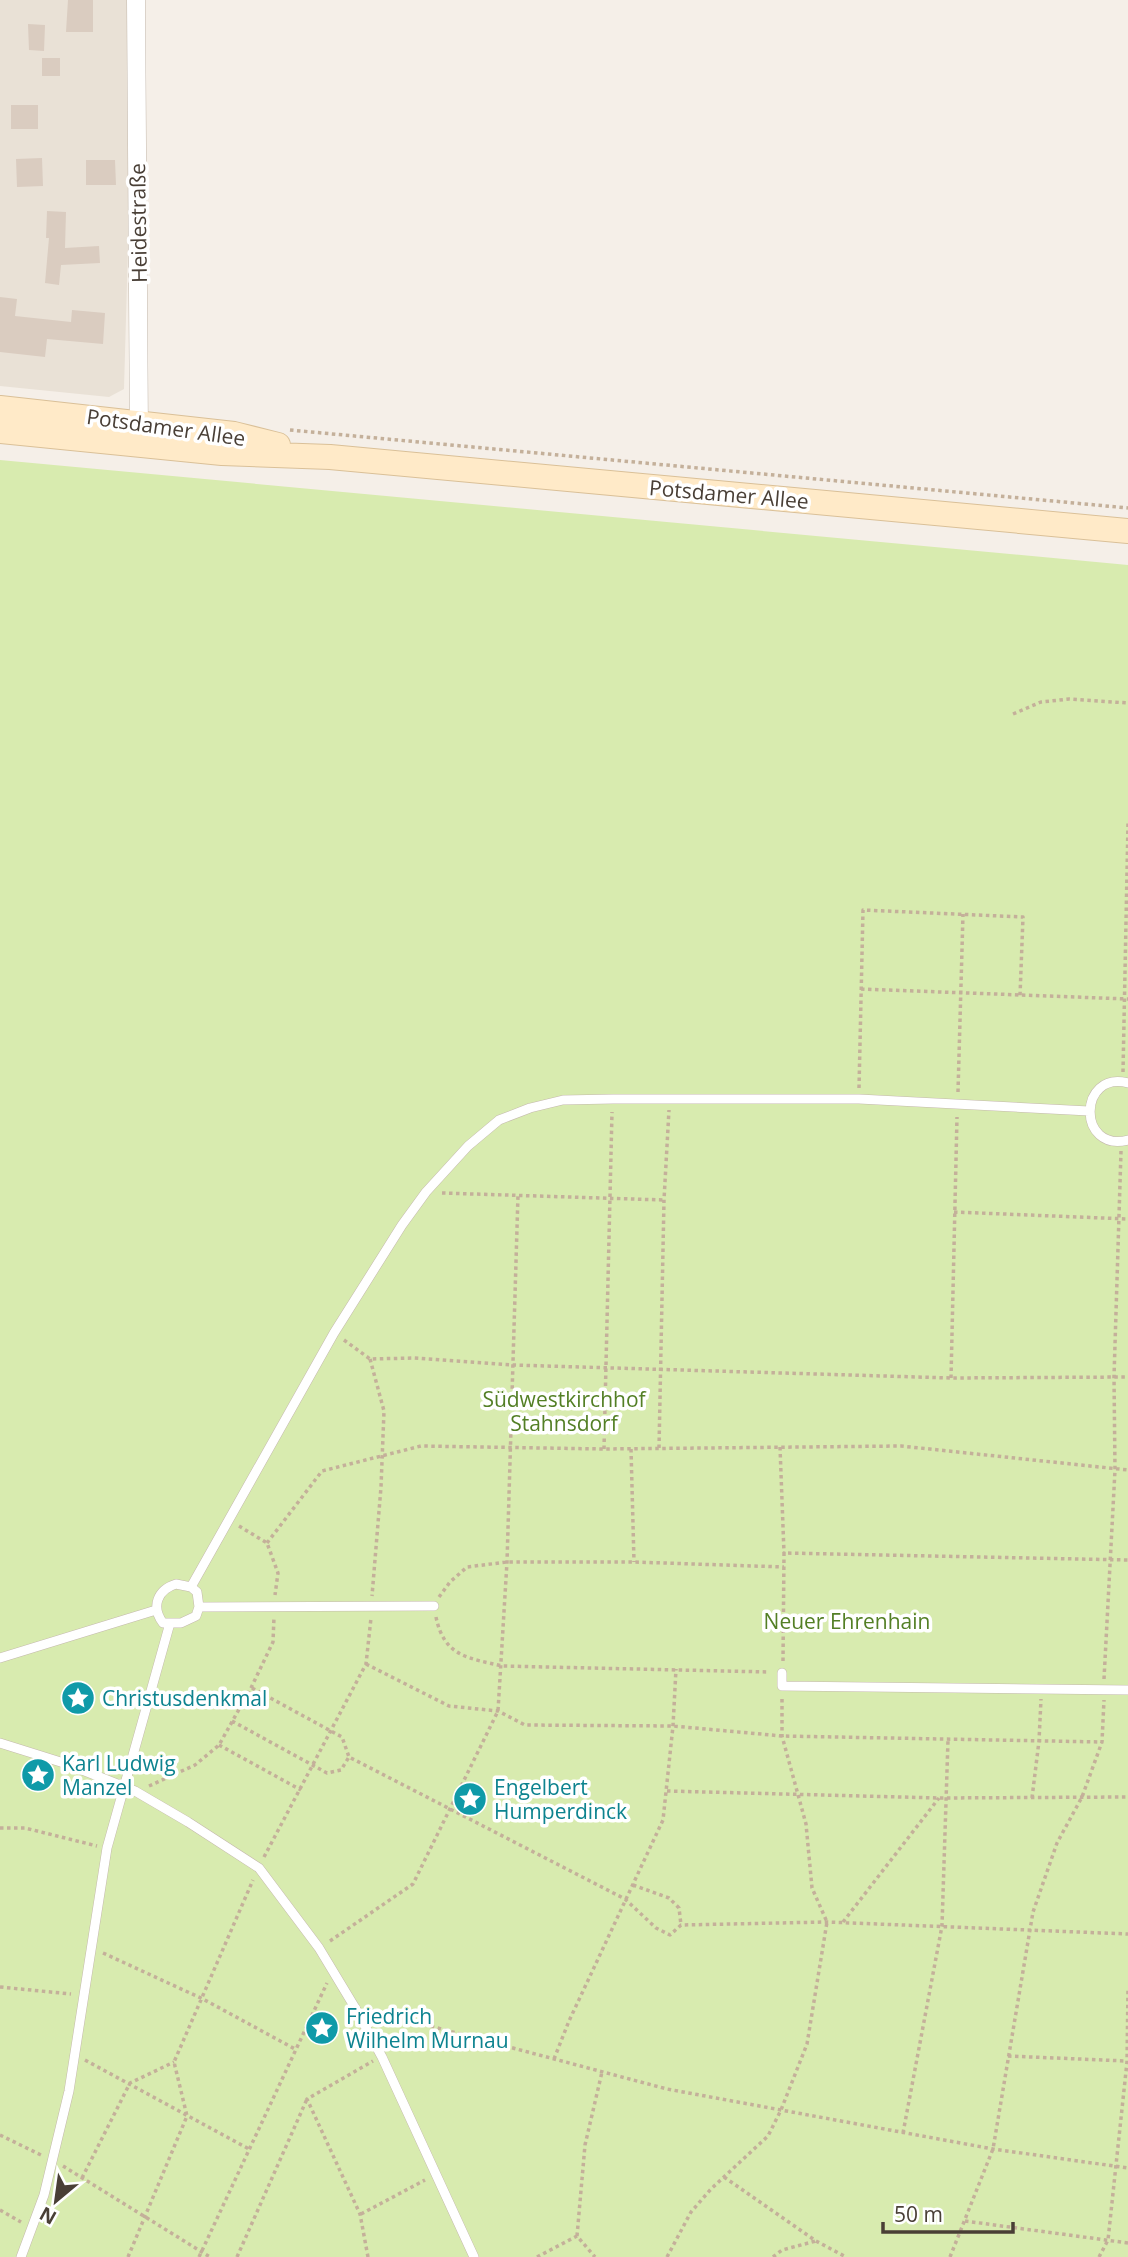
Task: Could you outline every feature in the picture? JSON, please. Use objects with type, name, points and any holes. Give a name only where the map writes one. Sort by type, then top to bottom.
[{"type":"street","name":"Heidestraße","points":[[135,0],[139,434]]},
{"type":"street","name":"Potsdamer Allee","points":[[0,408],[139,434]]},
{"type":"street","name":"Potsdamer Allee","points":[[0,431],[234,434],[330,457],[1128,531]]},
{"type":"lane","points":[[1125,1082],[1103,1086],[1096,1092],[1089,1111],[1090,1121],[1102,1137],[1125,1141]]},
{"type":"lane","points":[[191,1587],[334,1333],[402,1225],[426,1192],[468,1146],[499,1120],[530,1108],[563,1100],[613,1099],[859,1099],[1089,1111]]},
{"type":"lane","points":[[176,1584],[191,1587],[197,1592],[199,1607],[196,1616],[181,1623],[163,1623],[156,1610],[159,1596],[169,1586],[176,1584]]},
{"type":"lane","points":[[199,1607],[434,1606]]},
{"type":"lane","points":[[0,1658],[156,1610]]},
{"type":"lane","points":[[21,2257],[44,2196],[69,2091],[107,1848],[170,1623]]},
{"type":"lane","points":[[782,1673],[782,1686],[1128,1690]]},
{"type":"lane","points":[[0,1743],[67,1764],[135,1791],[258,1868],[319,1948],[354,2006],[382,2057],[474,2257]]},
{"type":"path","points":[[284,429],[1128,508]]},
{"type":"path","points":[[1013,713],[1041,702],[1069,699],[1128,703]]},
{"type":"path","points":[[1125,1082],[1128,824]]},
{"type":"path","points":[[859,1099],[863,910],[1023,917],[1020,996]]},
{"type":"path","points":[[951,1378],[963,914]]},
{"type":"path","points":[[861,989],[1126,999]]},
{"type":"path","points":[[604,1449],[613,1099]]},
{"type":"path","points":[[659,1448],[664,1200],[669,1099]]},
{"type":"path","points":[[950,2257],[993,2149],[1033,1912],[1056,1843],[1082,1797],[1102,1742],[1115,1469],[1114,1377],[1118,1219],[1125,1141]]},
{"type":"path","points":[[426,1192],[664,1200]]},
{"type":"path","points":[[319,1948],[413,1884],[498,1711],[507,1562],[518,1195]]},
{"type":"path","points":[[954,1212],[1128,1219]]},
{"type":"path","points":[[334,1333],[370,1359],[414,1358],[661,1371],[951,1378],[1128,1377]]},
{"type":"path","points":[[128,2257],[187,2116],[174,2062],[258,1868],[366,1664],[383,1456],[384,1412],[370,1359]]},
{"type":"path","points":[[267,1543],[322,1471],[422,1446],[604,1449],[901,1446],[1128,1470]]},
{"type":"path","points":[[780,1446],[784,1553],[784,1567],[782,1673],[502,1666],[461,1656],[447,1643],[438,1627],[434,1606],[450,1582],[467,1567],[507,1562],[634,1562],[784,1567]]},
{"type":"path","points":[[631,1448],[634,1562]]},
{"type":"path","points":[[135,1791],[195,1765],[219,1745],[273,1642],[278,1573],[267,1543],[228,1520]]},
{"type":"path","points":[[784,1553],[1128,1560]]},
{"type":"path","points":[[366,1664],[449,1706],[498,1711],[525,1725],[673,1726],[782,1736],[1102,1742]]},
{"type":"path","points":[[553,2060],[663,1820],[676,1669]]},
{"type":"path","points":[[667,2257],[691,2212],[768,2136],[807,2044],[827,1922],[811,1888],[806,1824],[782,1736],[782,1686]]},
{"type":"path","points":[[251,1688],[342,1737],[349,1757],[625,1899],[656,1928],[670,1935],[681,1924],[827,1922],[1128,1934]]},
{"type":"path","points":[[1032,1798],[1039,1741],[1041,1690]]},
{"type":"path","points":[[232,1721],[327,1773],[341,1770],[349,1757]]},
{"type":"path","points":[[903,2133],[942,1926],[948,1739]]},
{"type":"path","points":[[219,1745],[301,1790]]},
{"type":"path","points":[[667,1791],[939,1798],[1128,1797]]},
{"type":"path","points":[[843,1922],[939,1798]]},
{"type":"path","points":[[0,1828],[25,1828],[107,1848]]},
{"type":"path","points":[[633,1885],[669,1898],[679,1908],[681,1924]]},
{"type":"path","points":[[92,1948],[203,1999],[295,2049]]},
{"type":"path","points":[[200,2255],[334,1970]]},
{"type":"path","points":[[0,1986],[84,1995]]},
{"type":"path","points":[[1099,2257],[1108,2240],[1127,2062],[1128,1988]]},
{"type":"path","points":[[354,2006],[667,2089],[993,2149],[1128,2168]]},
{"type":"path","points":[[75,2055],[249,2149]]},
{"type":"path","points":[[1007,2056],[1127,2062]]},
{"type":"path","points":[[237,2257],[307,2099],[382,2057]]},
{"type":"path","points":[[82,2178],[130,2083],[174,2062]]},
{"type":"path","points":[[595,2257],[577,2236],[585,2145],[602,2072]]},
{"type":"path","points":[[307,2099],[360,2214],[368,2257]]},
{"type":"path","points":[[0,2136],[53,2161],[144,2216],[200,2255],[210,2257]]},
{"type":"path","points":[[360,2214],[436,2174]]},
{"type":"path","points":[[724,2177],[816,2241],[846,2257]]},
{"type":"path","points":[[0,2210],[32,2228]]},
{"type":"path","points":[[965,2221],[1128,2243]]},
{"type":"path","points":[[537,2257],[577,2236]]},
{"type":"path","points":[[773,2257],[782,2250],[816,2241]]},
{"type":"shaded area","points":[[0,0],[135,0],[124,389],[109,397],[0,386]]},
{"type":"green space","name":"Südwestkirchhof Stahnsdorf","points":[[0,460],[1128,565],[1128,2257],[0,2257]]},
{"type":"building","points":[[68,0],[93,0],[93,32],[66,32]]},
{"type":"building","points":[[28,24],[45,25],[44,51],[29,50]]},
{"type":"building","points":[[42,58],[60,58],[60,76],[42,76]]},
{"type":"building","points":[[11,105],[38,105],[38,129],[11,129]]},
{"type":"building","points":[[42,158],[43,186],[17,187],[16,159]]},
{"type":"building","points":[[86,160],[115,160],[116,185],[86,185]]},
{"type":"building","points":[[47,211],[66,212],[65,248],[99,246],[100,263],[61,265],[59,285],[45,283],[49,238],[46,238]]},
{"type":"building","points":[[0,297],[17,299],[15,316],[71,322],[72,310],[105,313],[103,344],[47,339],[45,357],[0,352]]},
{"type":"place","name":"Christusdenkmal","points":[[78,1698]]},
{"type":"place","name":"Karl Ludwig Manzel","points":[[38,1775]]},
{"type":"place","name":"Engelbert Humperdinck","points":[[470,1799]]},
{"type":"place","name":"Friedrich Wilhelm Murnau","points":[[322,2028]]},
{"type":"park label","name":"Neuer Ehrenhain","points":[[847,1621]]}]
